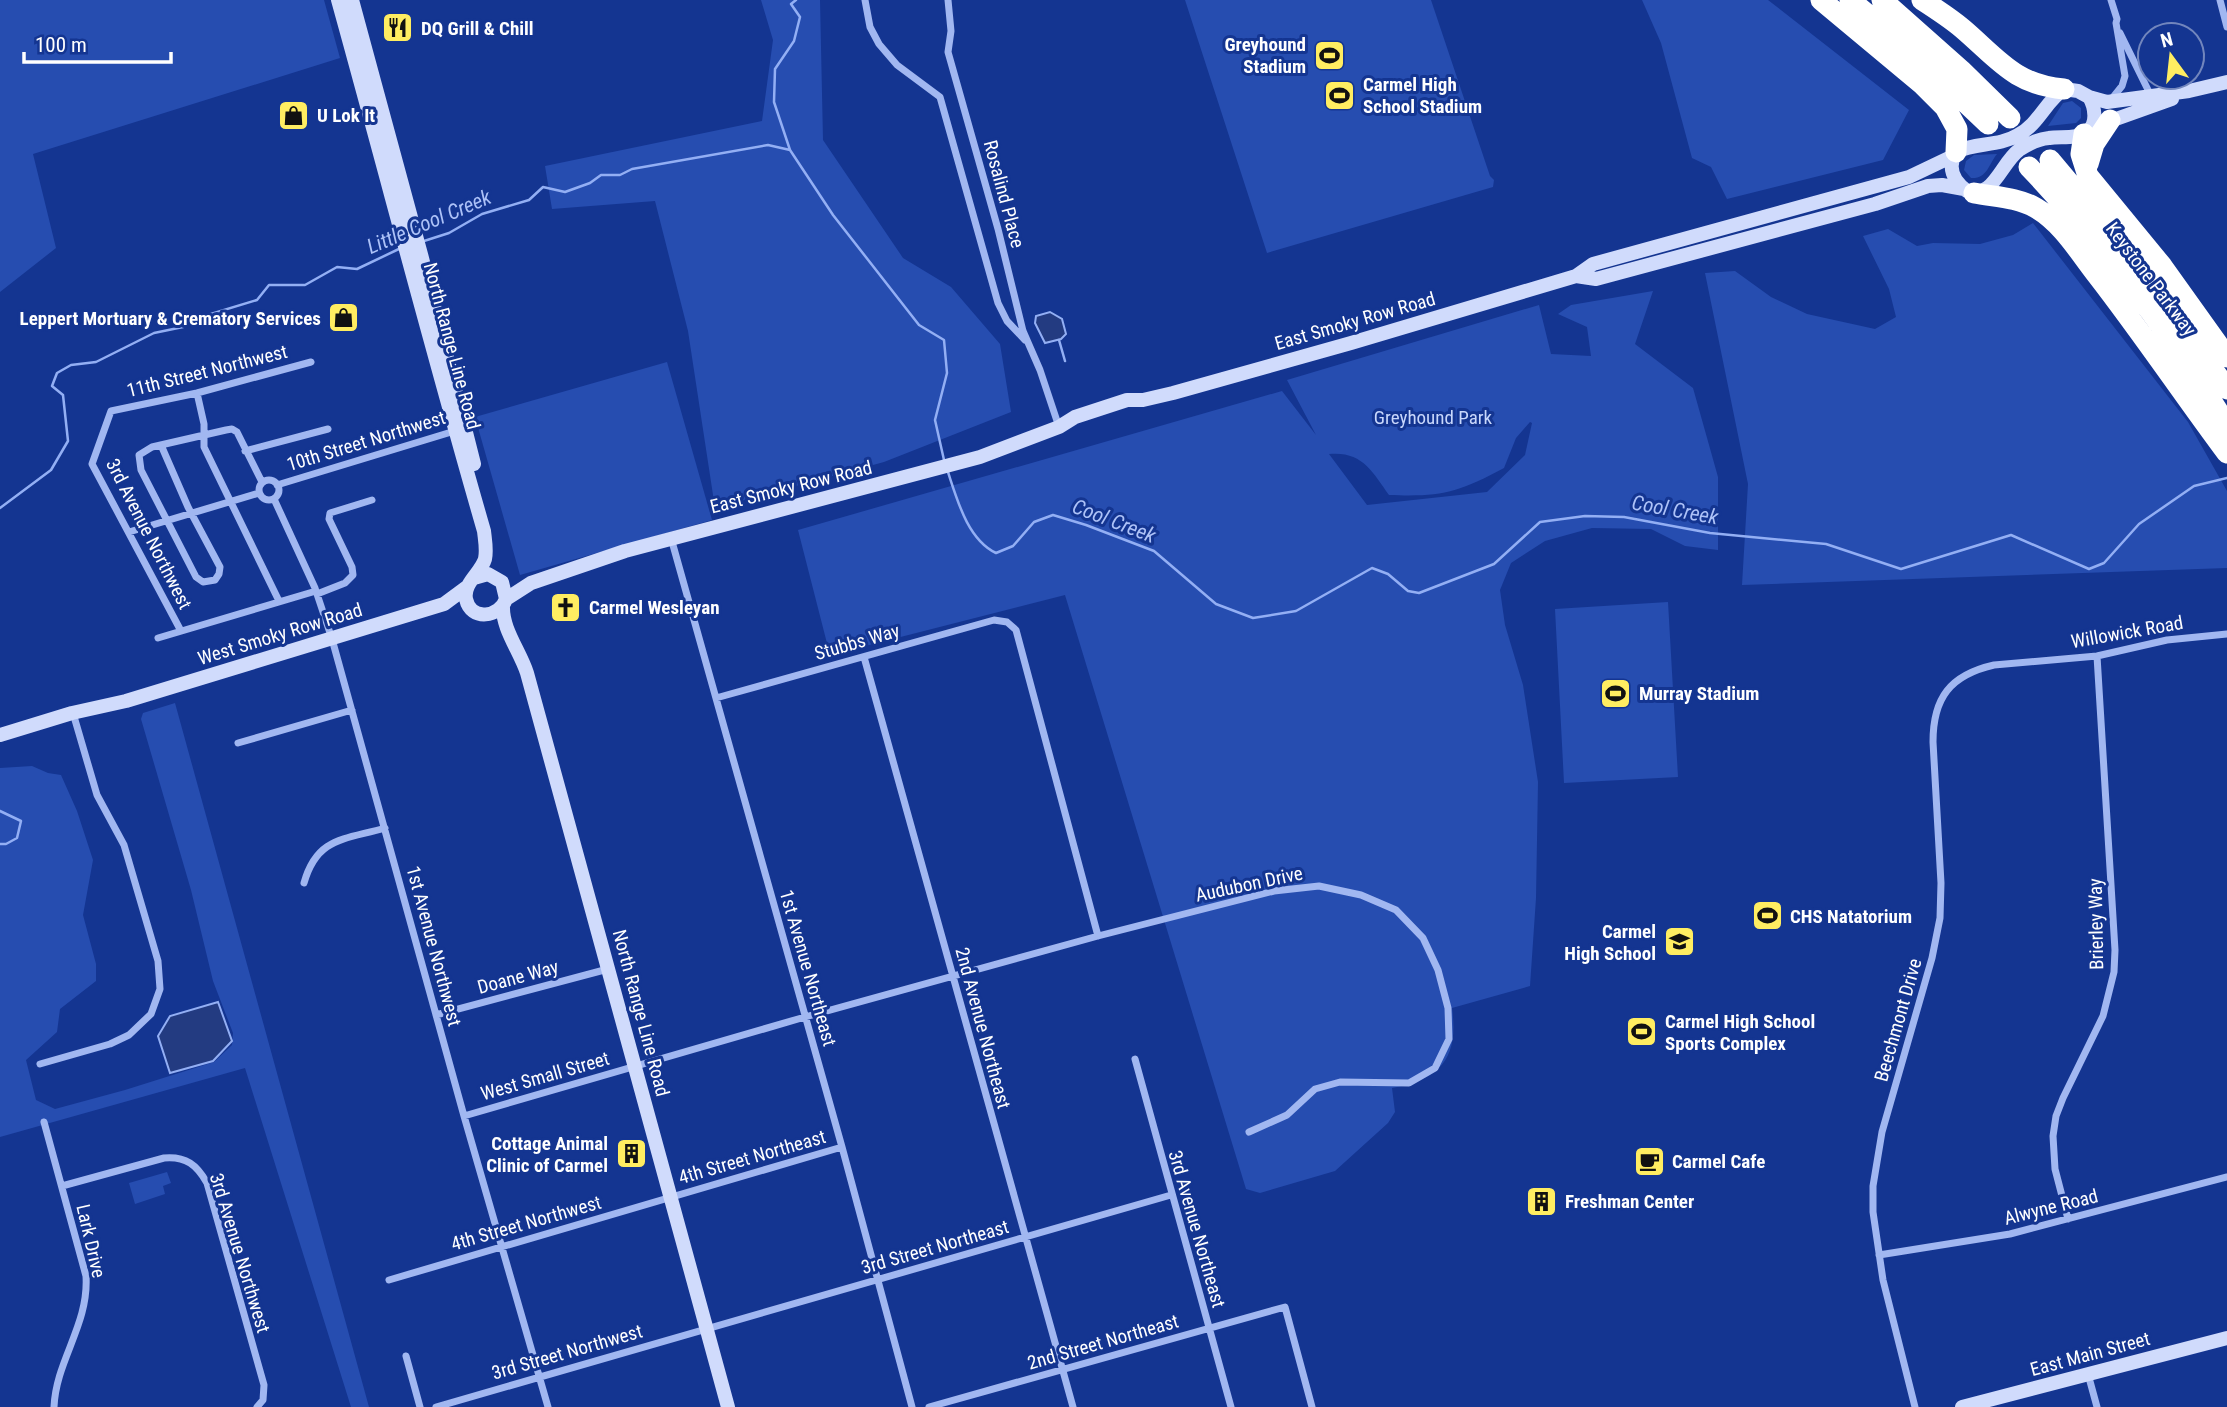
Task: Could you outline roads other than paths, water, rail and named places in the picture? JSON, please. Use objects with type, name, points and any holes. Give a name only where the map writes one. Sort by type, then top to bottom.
[{"type":"highway","points":[[1821,0],[1914,77],[1945,107],[1957,129],[1954,154]]},
{"type":"highway","points":[[1850,0],[1925,64],[1988,124]]},
{"type":"highway","points":[[1882,0],[2010,118]]},
{"type":"highway","points":[[1923,0],[2016,75],[2036,85],[2064,89]]},
{"type":"highway","points":[[2088,176],[2090,153],[2098,121]]},
{"type":"highway","points":[[2098,121],[2081,154],[2088,176],[2162,266],[2227,357]]},
{"type":"highway","name":"Keystone Parkway","points":[[2050,160],[2139,266],[2227,389]]},
{"type":"highway","name":"Keystone Parkway","points":[[2029,167],[2124,278],[2172,343],[2224,440]]},
{"type":"highway","points":[[1969,191],[2028,204],[2043,213],[2060,229],[2224,440]]},
{"type":"street","name":"North Range Line Road","points":[[338,0],[406,220]]},
{"type":"street","name":"North Range Line Road","points":[[352,0],[485,540],[483,563],[471,582]]},
{"type":"street","name":"Rosalind Place","points":[[865,0],[870,27],[878,44],[897,65],[940,97],[998,303],[1007,321],[1028,343]]},
{"type":"street","name":"Rosalind Place","points":[[948,0],[951,31],[948,52],[998,229],[1023,331],[1052,400],[1059,426]]},
{"type":"street","points":[[2098,121],[2122,86],[2125,76],[2117,19],[2111,0]]},
{"type":"street","points":[[2220,0],[2227,27]]},
{"type":"street","points":[[2116,23],[2151,96]]},
{"type":"street","points":[[1954,154],[1953,175],[1969,191],[1985,190],[1993,184],[2012,155],[2031,143],[2098,121],[2151,96],[2178,97],[2189,91],[2227,82]]},
{"type":"street","name":"East Smoky Row Road","points":[[505,602],[531,583],[670,538],[980,457],[1075,417],[1111,405],[1128,400],[1143,400],[1351,343],[1576,276],[1593,264],[1909,177],[1970,145],[1998,144],[2016,137],[2031,127],[2053,98],[2064,89]]},
{"type":"street","points":[[2064,89],[2078,90],[2089,97],[2098,121]]},
{"type":"street","points":[[2089,97],[2098,121]]},
{"type":"street","name":"East Smoky Row Road","points":[[1576,276],[1596,279],[1862,207],[1928,186],[1942,184],[1969,191]]},
{"type":"street","name":"11th Street Northwest","points":[[111,411],[197,393],[311,362]]},
{"type":"street","points":[[197,393],[204,424],[204,447],[279,601]]},
{"type":"street","name":"3rd Avenue Northwest","points":[[111,411],[92,464],[181,631]]},
{"type":"street","points":[[161,445],[191,513],[220,567],[218,576],[211,582],[203,582],[196,577],[141,470],[139,455],[146,449],[161,445],[232,429],[237,432],[262,482],[259,493]]},
{"type":"street","points":[[245,451],[328,429]]},
{"type":"street","name":"North Range Line Road","points":[[459,429],[492,529],[494,563],[500,580]]},
{"type":"street","name":"10th Street Northwest","points":[[277,485],[459,429]]},
{"type":"street","points":[[259,493],[265,499],[274,499],[279,492],[272,480],[262,482]]},
{"type":"street","points":[[129,532],[259,493]]},
{"type":"street","name":"1st Avenue Northwest","points":[[274,499],[317,592],[332,639],[548,1407]]},
{"type":"street","points":[[158,638],[345,583],[354,575],[329,519],[330,513],[372,500]]},
{"type":"street","name":"1st Avenue Northeast","points":[[670,538],[842,1147],[912,1407]]},
{"type":"street","points":[[484,574],[500,580],[505,587],[505,602],[495,613],[479,613],[466,597],[471,582],[484,574]]},
{"type":"street","name":"East Smoky Row Road","points":[[500,580],[531,583]]},
{"type":"street","name":"West Smoky Row Road","points":[[0,742],[444,604],[471,582]]},
{"type":"street","name":"North Range Line Road","points":[[505,602],[508,632]]},
{"type":"street","name":"West Smoky Row Road","points":[[444,604],[479,613]]},
{"type":"street","name":"North Range Line Road","points":[[479,613],[508,632],[519,650],[527,673],[728,1407]]},
{"type":"street","name":"Stubbs Way","points":[[716,698],[994,620],[1007,622],[1016,630],[1098,936]]},
{"type":"street","name":"Willowick Road","points":[[1991,666],[2097,656],[2167,640],[2227,634]]},
{"type":"street","name":"Brierley Way","points":[[2068,1219],[2052,1154],[2056,1116],[2103,1016],[2114,972],[2097,656]]},
{"type":"street","name":"2nd Avenue Northeast","points":[[864,657],[1073,1407]]},
{"type":"street","name":"Beechmont Drive","points":[[1914,1407],[1879,1255],[1873,1212],[1875,1164],[1932,958],[1940,918],[1941,883],[1933,720],[1944,693],[1954,682],[1967,673],[1991,666]]},
{"type":"street","points":[[239,743],[352,710]]},
{"type":"street","points":[[40,1064],[120,1040],[141,1025],[153,1009],[160,989],[158,961],[124,845],[97,795],[74,717]]},
{"type":"street","name":"West Smoky Row Road","points":[[0,735],[74,717]]},
{"type":"street","points":[[304,883],[312,861],[322,848],[385,828]]},
{"type":"street","name":"Audubon Drive","points":[[805,1017],[1098,936],[1274,891],[1319,886],[1361,895],[1396,910],[1423,938],[1438,970],[1448,1008],[1449,1039],[1435,1068],[1409,1083],[1340,1082],[1315,1089],[1287,1115],[1249,1132]]},
{"type":"street","name":"Doane Way","points":[[436,1015],[609,969]]},
{"type":"street","name":"West Small Street","points":[[464,1116],[805,1017]]},
{"type":"street","name":"3rd Avenue Northeast","points":[[1135,1059],[1231,1407]]},
{"type":"street","name":"Lark Drive","points":[[44,1122],[86,1276],[81,1321],[57,1381],[54,1407]]},
{"type":"street","name":"4th Street Northeast","points":[[671,1197],[842,1147]]},
{"type":"street","name":"3rd Avenue Northwest","points":[[62,1186],[164,1158],[182,1159],[197,1167],[207,1183],[264,1385],[265,1395],[259,1405]]},
{"type":"street","name":"Alwyne Road","points":[[1879,1255],[1977,1241],[2227,1177]]},
{"type":"street","name":"3rd Street Northeast","points":[[707,1328],[1171,1195]]},
{"type":"street","name":"4th Street Northwest","points":[[389,1280],[671,1197]]},
{"type":"street","name":"2nd Street Northeast","points":[[929,1407],[1285,1307],[1312,1407]]},
{"type":"street","name":"3rd Street Northwest","points":[[436,1407],[707,1328]]},
{"type":"street","name":"East Main Street","points":[[1962,1407],[2227,1338]]},
{"type":"street","points":[[406,1356],[420,1407]]},
{"type":"street","points":[[2088,1374],[2096,1407]]},
{"type":"waterway","name":"Cool Creek","points":[[796,0],[791,4],[800,17],[794,41],[775,69],[774,102],[790,150],[833,215],[919,325],[944,340],[947,373],[935,420],[944,460]]},
{"type":"waterway","name":"Little Cool Creek","points":[[424,241],[449,233],[482,214],[529,200],[543,187],[565,192],[590,183],[601,175],[620,175],[632,169],[768,145],[790,150]]},
{"type":"waterway","name":"Little Cool Creek","points":[[0,508],[51,470],[68,441],[63,395],[52,386],[57,373],[71,365],[96,362],[154,333],[183,327],[191,320],[257,300],[269,285],[305,285],[337,267],[357,269],[401,248]]},
{"type":"waterway","points":[[1059,340],[1065,361]]},
{"type":"waterway","name":"Cool Creek","points":[[947,469],[970,528],[986,547],[996,553],[1013,546],[1034,522],[1053,515],[1154,551],[1216,604],[1253,618],[1296,611],[1372,568],[1388,574],[1408,591],[1419,593],[1494,564],[1540,522],[1585,516],[1624,517],[1710,533],[1826,544],[1901,569],[2011,535],[2089,569],[2104,563],[2139,524],[2194,486],[2227,478]]},
{"type":"waterway","name":"Little Cool Creek","points":[[0,811],[21,821],[17,838],[0,844]]},
{"type":"place","name":"DQ Grill & Chill","points":[[398,28]]},
{"type":"place","name":"Greyhound Stadium","points":[[1329,55]]},
{"type":"place","name":"Carmel High School Stadium","points":[[1340,95]]},
{"type":"place","name":"U Lok It","points":[[294,115]]},
{"type":"place","name":"Leppert Mortuary & Crematory Services","points":[[344,318]]},
{"type":"place","name":"Carmel Wesleyan","points":[[566,607]]},
{"type":"place","name":"Murray Stadium","points":[[1616,693]]},
{"type":"place","name":"CHS Natatorium","points":[[1767,916]]},
{"type":"place","name":"Carmel High School","points":[[1679,942]]},
{"type":"place","name":"Carmel High School Sports Complex","points":[[1642,1032]]},
{"type":"place","name":"Cottage Animal Clinic of Carmel","points":[[631,1154]]},
{"type":"place","name":"Carmel Cafe","points":[[1649,1161]]},
{"type":"place","name":"Freshman Center","points":[[1542,1201]]},
{"type":"park label","name":"Greyhound Park","points":[[1433,417]]}]
